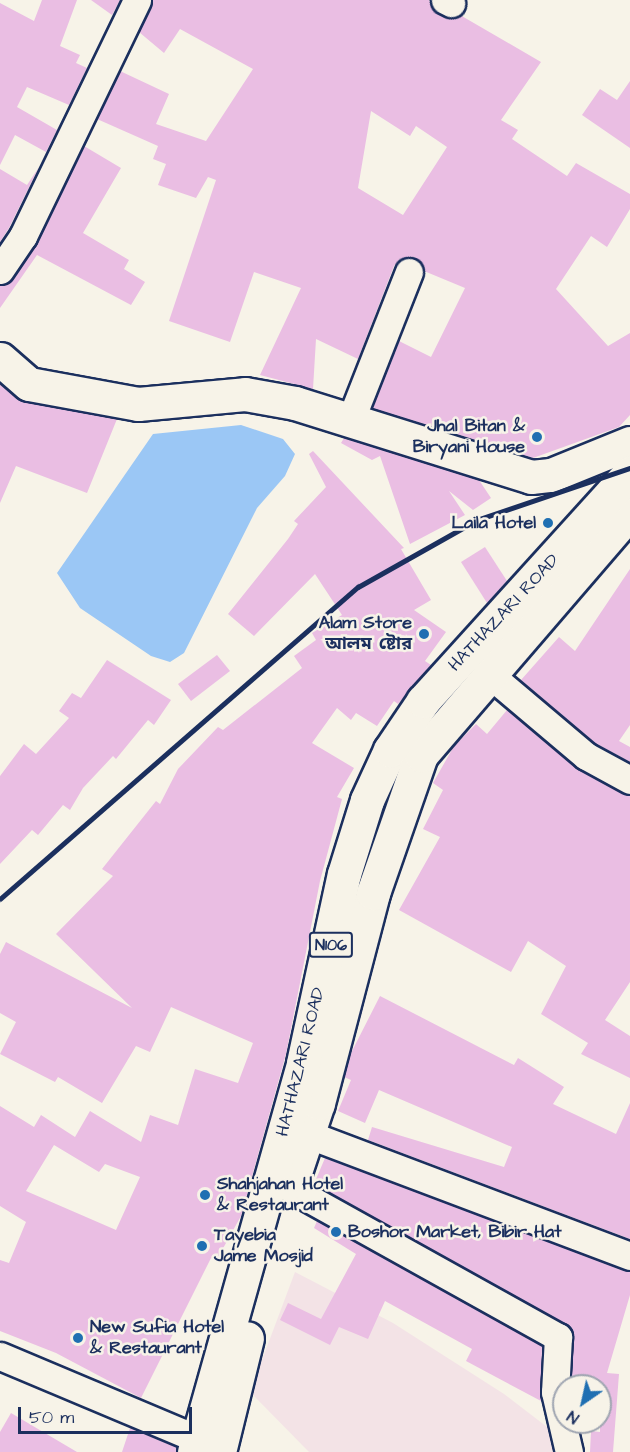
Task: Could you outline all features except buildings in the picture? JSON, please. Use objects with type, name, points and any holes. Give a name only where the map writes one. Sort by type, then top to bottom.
[{"type":"main road","points":[[0,358],[29,384],[138,404],[245,394],[351,419],[445,453],[531,477],[551,475],[630,443]]},
{"type":"main road","name":"HATHAZARI ROAD","points":[[203,1448],[303,1063],[344,874],[367,800],[390,750],[423,700],[630,473]]},
{"type":"main road","name":"HATHAZARI ROAD","points":[[203,1448],[307,1134],[373,893],[421,755],[630,512]]},
{"type":"street","points":[[0,270],[23,236],[137,0]]},
{"type":"street","points":[[351,419],[409,272]]},
{"type":"street","points":[[489,674],[586,756],[630,780]]},
{"type":"street","points":[[307,1134],[630,1256]]},
{"type":"street","points":[[290,1188],[558,1337],[555,1392],[569,1452]]},
{"type":"street","points":[[0,1356],[203,1448]]},
{"type":"shaded area","points":[[295,1272],[393,1323],[504,1394],[551,1430],[554,1452],[309,1452],[250,1392]]},
{"type":"water","points":[[241,425],[283,439],[295,454],[285,476],[257,508],[184,653],[170,662],[151,656],[80,608],[57,573],[153,434]]},
{"type":"railway","points":[[0,899],[358,587],[477,520],[630,468]]},
{"type":"place","name":"Jhal Bitan & Biryani House","points":[[537,437]]},
{"type":"place","name":"Laila Hotel","points":[[548,523]]},
{"type":"place","name":"Alam Store আলম ষ্টোর","points":[[424,634]]},
{"type":"place","name":"Shahjahan Hotel & Restaurant","points":[[205,1195]]},
{"type":"place","name":"Boshor Market, Bibir Hat","points":[[336,1232]]},
{"type":"place","name":"Tayebia Jame Mosjid","points":[[202,1246]]},
{"type":"place","name":"New Sufia Hotel & Restaurant","points":[[78,1338]]}]
